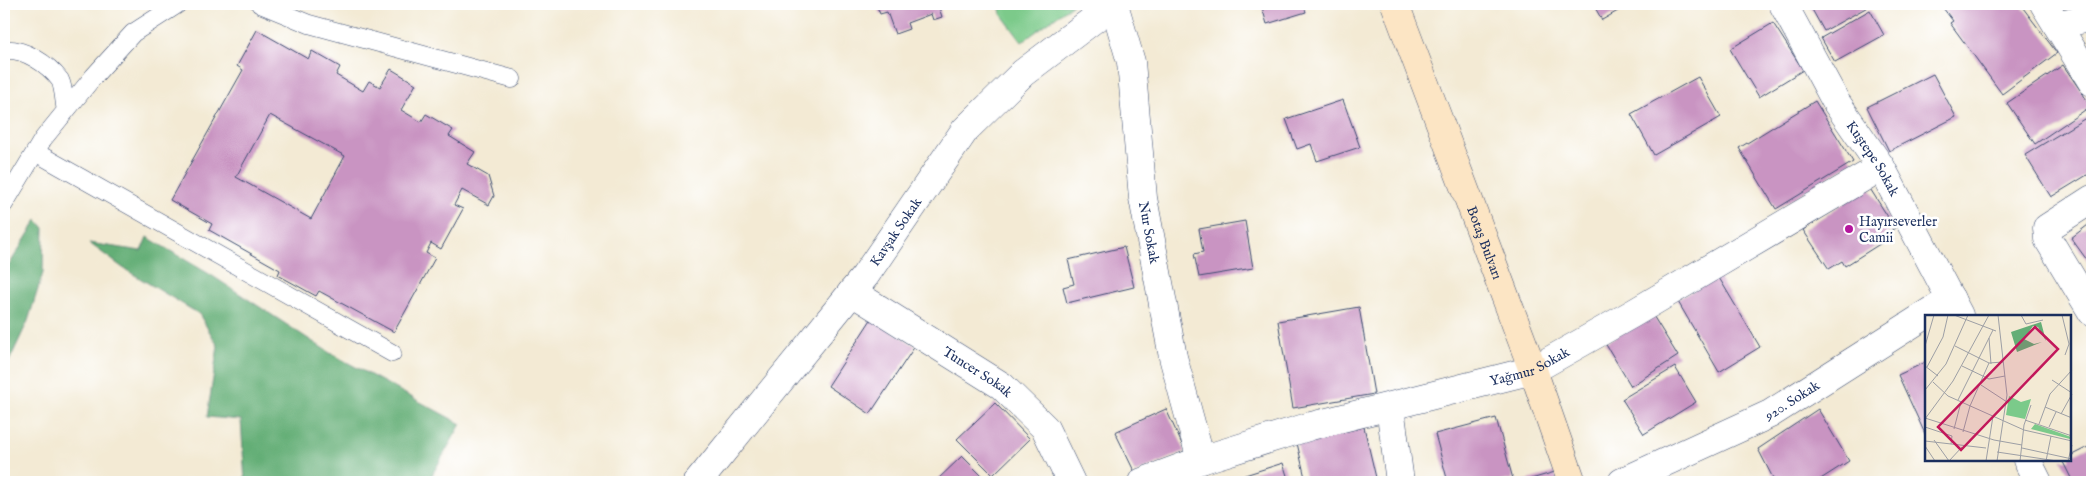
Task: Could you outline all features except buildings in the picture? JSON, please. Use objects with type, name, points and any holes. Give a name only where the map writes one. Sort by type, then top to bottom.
[{"type":"street","name":"Kavşak Sokak","points":[[713,477],[852,292],[965,130],[1023,73],[1114,4]]},
{"type":"street","name":"Nur Sokak","points":[[1114,4],[1131,62],[1143,198],[1173,356],[1201,460]]},
{"type":"street","name":"Kuştepe Sokak","points":[[1783,4],[1836,102],[1881,166],[1955,307]]},
{"type":"street","name":"Botaş Bulvarı","points":[[1398,5],[1533,370],[1572,482]]},
{"type":"street","points":[[2051,14],[2092,17]]},
{"type":"street","points":[[2051,14],[2092,82]]},
{"type":"street","name":"Yağmur Sokak","points":[[1142,482],[1201,460],[1311,426],[1533,370],[1632,314],[1881,166]]},
{"type":"street","points":[[2092,198],[2047,228],[2048,239],[2092,312]]},
{"type":"street","name":"Tuncer Sokak","points":[[852,292],[1002,386],[1045,428],[1071,482]]},
{"type":"street","name":"920. Sokak","points":[[1941,315],[1955,307]]},
{"type":"street","name":"920. Sokak","points":[[1622,482],[1770,414],[1925,324]]},
{"type":"street","points":[[1390,407],[1400,482]]},
{"type":"street","points":[[2028,461],[2038,482]]},
{"type":"lane","points":[[4,204],[42,139],[133,33],[178,4]]},
{"type":"lane","points":[[260,4],[309,24],[512,79]]},
{"type":"lane","points":[[4,50],[11,49],[40,61],[61,82],[66,111]]},
{"type":"lane","points":[[35,152],[392,353]]},
{"type":"green space","points":[[999,4],[1073,4],[1022,42],[1001,14]]},
{"type":"green space","points":[[37,220],[44,228],[43,273],[28,321],[4,372],[4,273]]},
{"type":"green space","points":[[147,237],[211,275],[330,353],[461,424],[428,482],[245,482],[241,420],[207,417],[218,346],[199,314],[123,268],[89,243],[141,251]]},
{"type":"place","name":"Hayırseverler Camii","points":[[1849,229]]}]
